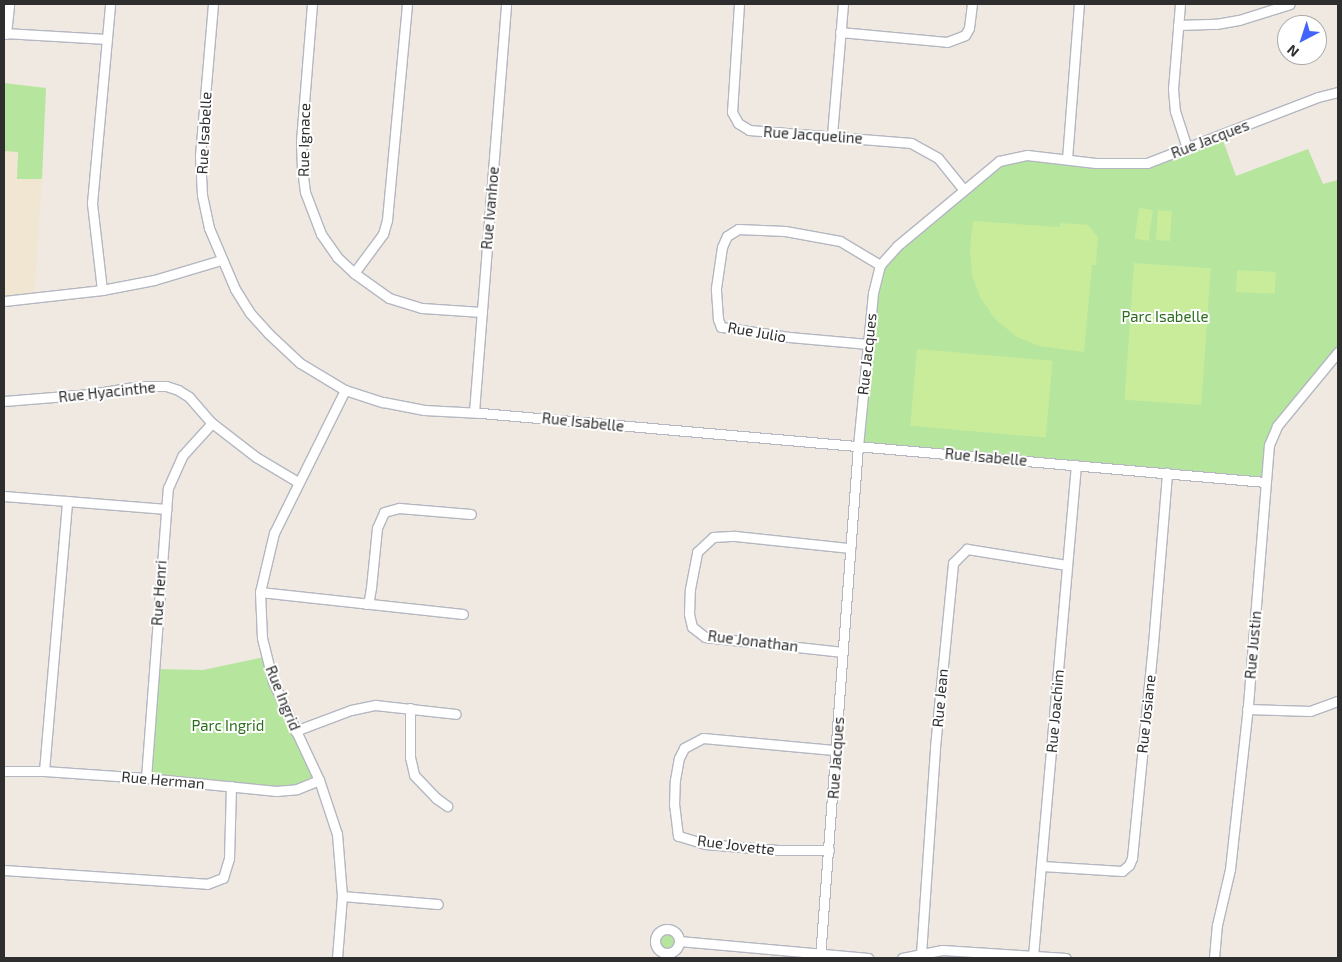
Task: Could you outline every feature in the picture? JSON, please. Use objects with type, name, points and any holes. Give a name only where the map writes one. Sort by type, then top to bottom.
[{"type":"street","points":[[9,4],[5,33],[107,39]]},
{"type":"street","points":[[102,290],[92,204],[110,4]]},
{"type":"street","name":"Rue Isabelle","points":[[213,4],[200,156],[202,195],[209,228],[221,260],[235,289],[250,313],[300,363],[345,390],[384,402],[424,410],[474,412],[1265,482]]},
{"type":"street","name":"Rue Ignace","points":[[312,4],[302,141],[304,185],[321,234],[337,257],[354,273],[389,298],[414,306],[482,312]]},
{"type":"street","points":[[354,273],[383,234],[387,220],[407,4]]},
{"type":"street","name":"Rue Ivanhoe","points":[[474,412],[506,4]]},
{"type":"street","name":"Rue Jacqueline","points":[[740,4],[732,112],[738,123],[749,130],[911,143],[938,158],[963,189]]},
{"type":"street","points":[[832,136],[843,4]]},
{"type":"street","points":[[840,32],[947,42],[965,35],[969,28],[972,4]]},
{"type":"street","points":[[1067,159],[1079,4]]},
{"type":"street","points":[[1180,4],[1174,97],[1175,111],[1187,149]]},
{"type":"street","points":[[1178,25],[1224,23],[1290,4]]},
{"type":"street","name":"Rue Jacques","points":[[821,957],[858,446],[873,293],[880,265],[897,246],[988,168],[1011,157],[1026,155],[1096,162],[1147,163],[1318,97],[1338,92]]},
{"type":"street","name":"Rue Julio","points":[[868,344],[789,337],[721,327],[718,319],[716,288],[718,272],[722,247],[726,236],[738,229],[785,231],[840,240],[880,265]]},
{"type":"street","points":[[4,301],[102,290],[154,280],[221,260]]},
{"type":"street","name":"Rue Justin","points":[[1214,958],[1217,925],[1230,869],[1258,594],[1269,445],[1277,426],[1338,352]]},
{"type":"street","name":"Rue Hyacinthe","points":[[4,401],[91,394],[140,386],[166,386],[178,390],[189,397],[212,423],[256,457],[298,482]]},
{"type":"street","name":"Rue Ingrid","points":[[337,958],[342,896],[337,834],[320,780],[273,682],[262,638],[260,592],[274,533],[345,390]]},
{"type":"street","name":"Rue Henri","points":[[146,778],[168,488],[183,455],[212,423]]},
{"type":"street","name":"Rue Joachim","points":[[1034,956],[1076,465]]},
{"type":"street","name":"Rue Josiane","points":[[1042,866],[1122,871],[1129,865],[1132,858],[1167,473]]},
{"type":"street","points":[[4,496],[166,508]]},
{"type":"street","points":[[44,771],[66,501]]},
{"type":"street","points":[[366,604],[370,600],[377,528],[384,512],[399,508],[471,514]]},
{"type":"street","name":"Rue Jonathan","points":[[843,652],[704,637],[692,626],[689,614],[690,589],[696,552],[713,537],[735,536],[850,548]]},
{"type":"street","name":"Rue Jean","points":[[921,954],[935,747],[953,563],[966,549],[1067,565]]},
{"type":"street","points":[[260,592],[463,614]]},
{"type":"street","points":[[1247,708],[1310,711],[1338,701]]},
{"type":"street","points":[[295,730],[351,710],[375,705],[456,714]]},
{"type":"street","points":[[410,708],[410,757],[414,774],[436,798],[447,806]]},
{"type":"street","name":"Rue Jovette","points":[[829,850],[778,850],[714,845],[678,836],[674,805],[675,780],[679,758],[684,748],[703,738],[836,750]]},
{"type":"street","name":"Rue Herman","points":[[4,771],[44,771],[146,778],[276,791],[297,789],[320,780]]},
{"type":"street","points":[[4,870],[208,884],[222,878],[229,858],[230,786]]},
{"type":"street","points":[[342,896],[438,904]]},
{"type":"street","points":[[679,941],[821,957],[868,958]]},
{"type":"street","points":[[902,958],[942,950],[1066,958]]},
{"type":"shaded area","points":[[4,151],[18,152],[17,179],[42,179],[34,299],[4,301]]},
{"type":"green space","points":[[4,83],[46,88],[42,179],[17,179],[18,152],[4,151]]},
{"type":"green space","name":"Parc Isabelle","points":[[1221,135],[1236,176],[1308,149],[1323,184],[1338,180],[1338,349],[1277,426],[1265,482],[858,446],[880,265],[897,246],[1011,157],[1147,163]]},
{"type":"green space","points":[[1139,208],[1153,210],[1149,241],[1135,239]]},
{"type":"green space","points":[[1158,210],[1172,211],[1170,241],[1156,240]]},
{"type":"green space","points":[[973,221],[1060,227],[1060,223],[1088,225],[1098,237],[1096,265],[1092,265],[1084,352],[1039,346],[1017,337],[995,319],[980,297],[972,275],[970,248]]},
{"type":"green space","points":[[1134,263],[1211,268],[1201,405],[1124,400]]},
{"type":"green space","points":[[1237,270],[1276,272],[1275,294],[1236,292]]},
{"type":"green space","points":[[917,349],[1052,361],[1046,438],[910,426]]},
{"type":"green space","name":"Parc Ingrid","points":[[264,657],[319,780],[297,789],[152,778],[145,762],[154,669],[203,670]]},
{"type":"green space","points":[[667,929],[675,933],[679,941],[675,949],[667,953],[659,949],[655,941],[659,933]]}]
